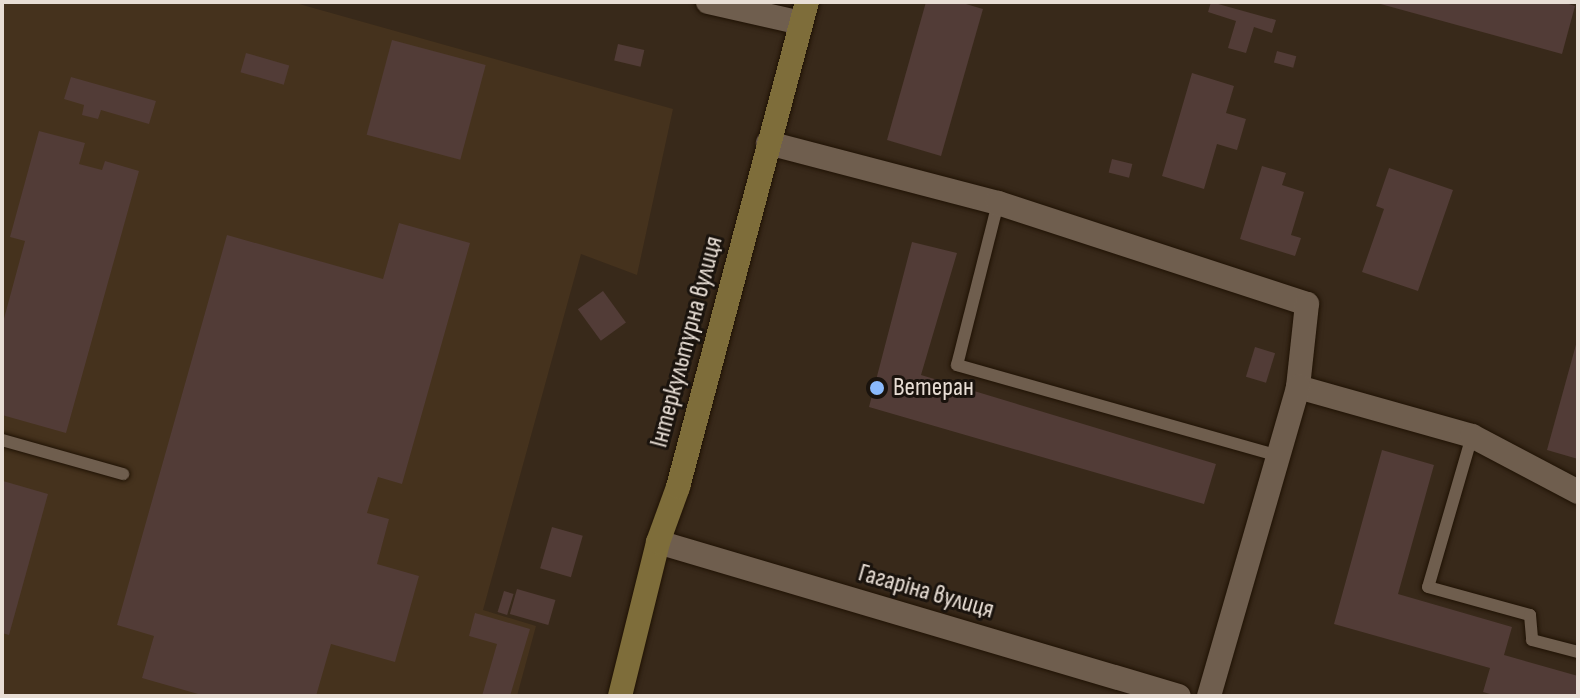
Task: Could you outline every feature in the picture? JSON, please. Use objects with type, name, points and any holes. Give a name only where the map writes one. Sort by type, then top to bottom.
[{"type":"main road","name":"Інтеркультурна вулиця","points":[[620,696],[658,542],[678,487],[804,12]]},
{"type":"street","points":[[708,2],[804,12]]},
{"type":"street","points":[[768,143],[998,203],[1307,304],[1298,387],[1209,696]]},
{"type":"street","points":[[1298,387],[1472,436],[1578,492]]},
{"type":"street","name":"Гагаріна вулиця","points":[[658,542],[1179,696]]},
{"type":"lane","points":[[998,203],[957,365],[1279,456]]},
{"type":"lane","points":[[1472,436],[1428,587],[1530,615],[1532,640],[1578,652]]},
{"type":"lane","points":[[2,440],[123,474]]},
{"type":"shaded area","points":[[2,2],[292,2],[673,109],[637,275],[581,254],[483,610],[536,626],[517,696],[2,696]]},
{"type":"building","points":[[926,2],[959,2],[983,9],[941,156],[887,140]]},
{"type":"building","points":[[1211,2],[1276,20],[1272,33],[1254,27],[1246,53],[1228,48],[1236,21],[1208,12]]},
{"type":"building","points":[[1562,2],[1575,6],[1562,54],[1377,3]]},
{"type":"building","points":[[392,40],[486,65],[460,160],[367,135]]},
{"type":"building","points":[[618,44],[644,50],[640,67],[614,61]]},
{"type":"building","points":[[1277,51],[1296,56],[1293,68],[1274,63]]},
{"type":"building","points":[[246,53],[289,65],[284,85],[240,72]]},
{"type":"building","points":[[1192,73],[1234,86],[1226,113],[1246,119],[1237,150],[1217,144],[1204,189],[1162,176]]},
{"type":"building","points":[[71,77],[156,101],[149,124],[101,110],[98,119],[82,115],[84,105],[64,99]]},
{"type":"building","points":[[39,131],[85,143],[79,164],[102,170],[105,161],[139,171],[66,433],[2,415],[2,326],[25,241],[10,237]]},
{"type":"building","points":[[1112,159],[1132,164],[1129,178],[1109,173]]},
{"type":"building","points":[[1262,166],[1286,173],[1282,185],[1304,192],[1291,235],[1301,238],[1295,256],[1240,239]]},
{"type":"building","points":[[1389,168],[1453,190],[1418,291],[1362,272],[1384,209],[1376,206]]},
{"type":"building","points":[[399,223],[470,243],[402,484],[378,477],[367,513],[389,519],[377,564],[419,576],[395,662],[331,644],[316,696],[205,696],[142,678],[154,636],[117,625],[227,235],[383,279]]},
{"type":"building","points":[[912,242],[957,253],[921,375],[1216,464],[1204,504],[869,407]]},
{"type":"building","points":[[603,291],[626,323],[601,341],[578,309]]},
{"type":"building","points":[[1578,341],[1578,459],[1547,450]]},
{"type":"building","points":[[1255,347],[1275,353],[1266,383],[1246,377]]},
{"type":"building","points":[[1382,450],[1434,465],[1398,594],[1512,627],[1504,655],[1578,676],[1578,696],[1497,696],[1483,692],[1490,668],[1334,624]]},
{"type":"building","points":[[3,481],[48,494],[9,635],[2,633]]},
{"type":"building","points":[[552,527],[583,536],[571,577],[540,568]]},
{"type":"building","points":[[517,589],[555,600],[548,625],[510,614]]},
{"type":"building","points":[[504,591],[514,594],[507,615],[498,612]]},
{"type":"building","points":[[475,613],[530,629],[510,696],[482,696],[497,644],[469,636]]},
{"type":"place","name":"Ветеран","points":[[877,388]]}]
